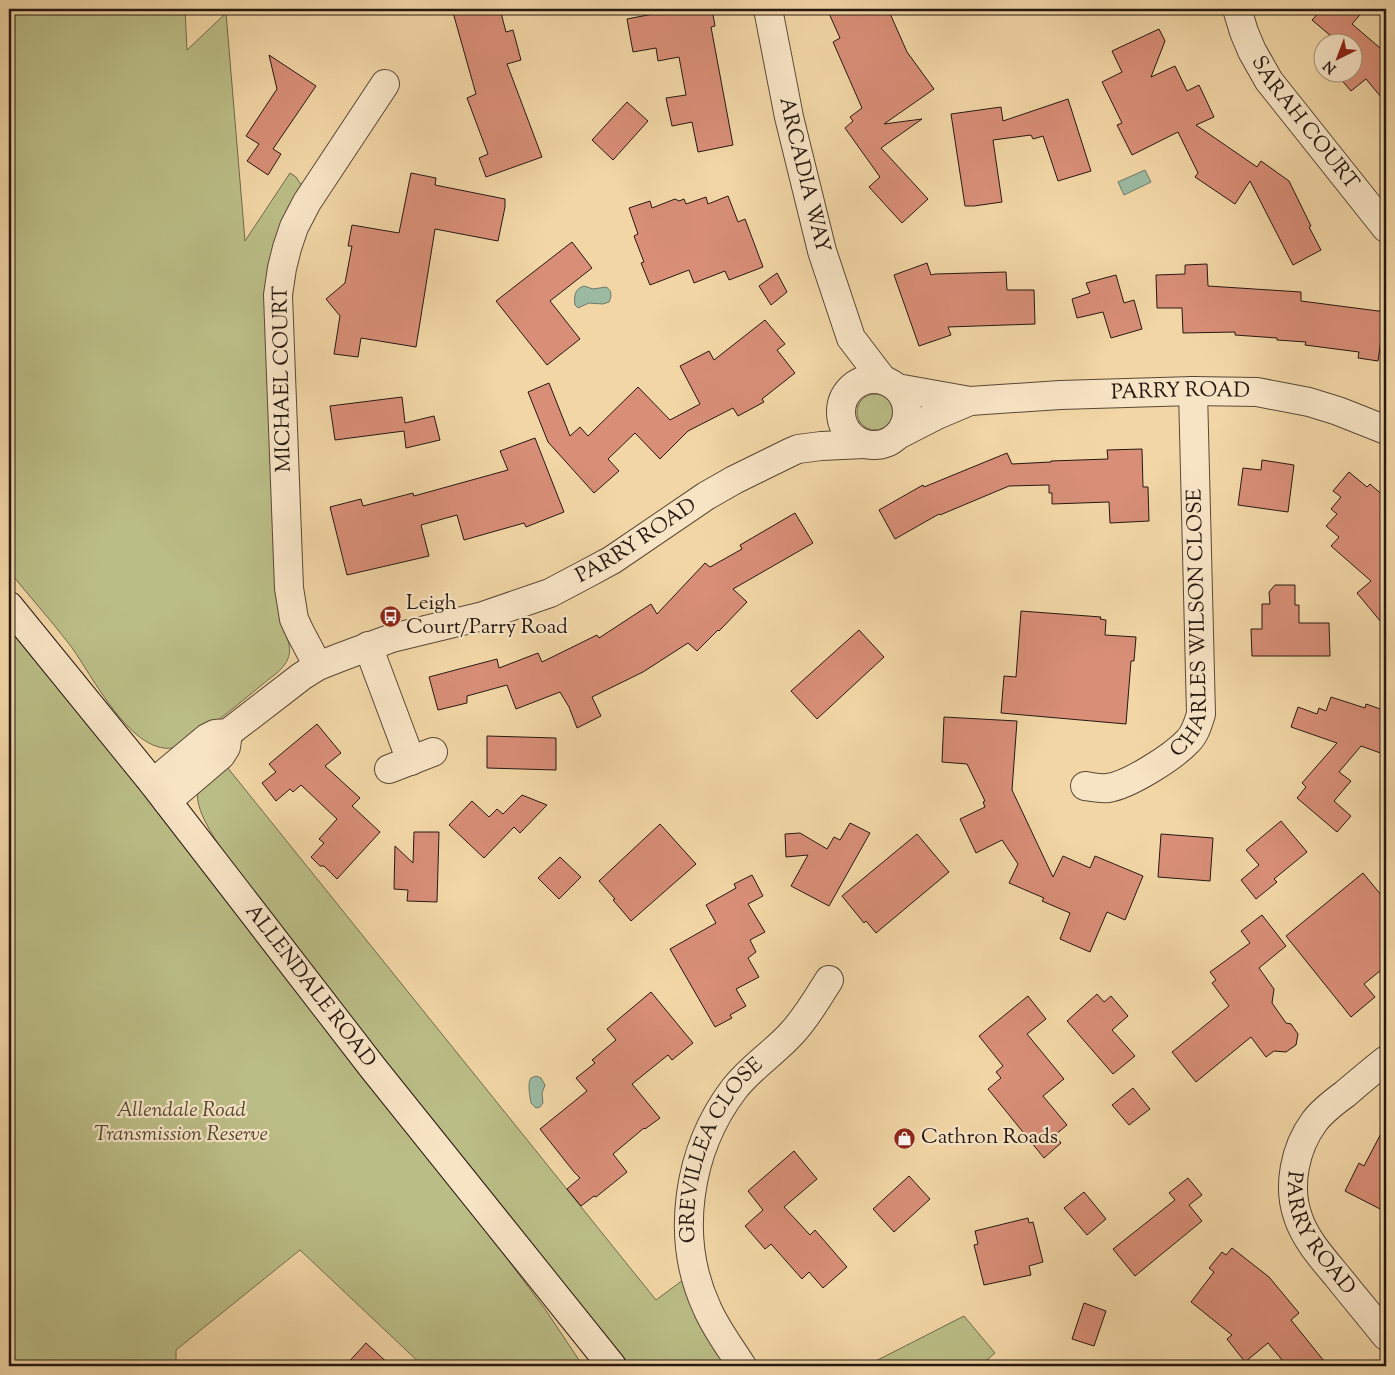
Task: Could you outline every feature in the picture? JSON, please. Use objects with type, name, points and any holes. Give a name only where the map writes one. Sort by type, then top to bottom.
[{"type":"street","name":"ARCADIA WAY","points":[[768,9],[779,71],[802,174],[822,251],[851,338],[890,384]]},
{"type":"street","name":"SARAH COURT","points":[[1237,9],[1252,51],[1269,81],[1386,228]]},
{"type":"street","name":"MICHAEL COURT","points":[[318,666],[294,619],[289,588],[278,295],[282,268],[294,227],[307,202],[385,84]]},
{"type":"street","name":"ARCADIA WAY","points":[[846,395],[851,338]]},
{"type":"street","points":[[874,379],[890,384],[904,397],[907,406],[905,425],[900,434],[893,440],[874,446],[864,444],[855,439],[847,432],[842,422],[841,411],[846,395],[856,384],[864,380],[874,379]]},
{"type":"street","name":"PARRY ROAD","points":[[890,384],[970,401],[1060,395],[1193,391],[1257,392],[1291,398],[1338,411],[1386,430]]},
{"type":"street","name":"CHARLES WILSON CLOSE","points":[[1085,786],[1108,788],[1134,778],[1178,750],[1189,740],[1208,733],[1201,714],[1193,391]]},
{"type":"street","name":"PARRY ROAD","points":[[798,449],[826,421],[846,395]]},
{"type":"street","name":"PARRY ROAD","points":[[900,434],[970,401]]},
{"type":"street","name":"PARRY ROAD","points":[[160,792],[207,738],[215,734],[228,733],[284,688],[318,666],[368,646],[427,629],[483,616],[550,593],[612,560],[706,496],[734,480],[798,449],[864,444]]},
{"type":"street","name":"ALLENDALE ROAD","points":[[9,606],[160,792],[373,1068],[612,1366]]},
{"type":"street","points":[[368,646],[411,761]]},
{"type":"street","name":"GREVILLEA CLOSE","points":[[742,1366],[714,1322],[696,1277],[690,1248],[688,1220],[696,1165],[720,1109],[735,1088],[754,1067],[802,1022],[829,980]]},
{"type":"street","name":"PARRY ROAD","points":[[1386,1060],[1330,1106],[1314,1122],[1304,1139],[1296,1159],[1293,1181],[1298,1217],[1306,1234],[1386,1336]]},
{"type":"green space","points":[[9,9],[185,9],[187,50],[226,13],[245,241],[290,173],[296,177],[302,186],[292,203],[283,627],[288,640],[289,656],[278,672],[238,705],[177,747],[161,747],[145,740],[129,728],[101,693],[70,645],[9,571]]},
{"type":"green space","points":[[875,394],[882,395],[888,399],[892,405],[892,419],[888,425],[882,429],[875,430],[868,429],[862,425],[858,419],[857,412],[858,405],[862,399],[868,395]]},
{"type":"green space","name":"Allendale Road Transmission Reserve","points":[[9,622],[121,761],[401,1125],[508,1260],[545,1309],[583,1366],[423,1366],[300,1250],[176,1350],[176,1366],[9,1366]]},
{"type":"green space","points":[[223,762],[656,1300],[687,1277],[731,1366],[629,1365],[437,1129],[220,847],[200,811],[198,795],[201,786]]},
{"type":"green space","points":[[964,1316],[995,1353],[980,1366],[866,1366]]},
{"type":"shaded area","points":[[1145,170],[1151,182],[1124,195],[1118,182]]},
{"type":"shaded area","points":[[584,286],[593,289],[608,288],[611,293],[609,302],[603,304],[589,303],[578,308],[575,305],[575,294],[578,289]]},
{"type":"shaded area","points":[[536,1076],[541,1078],[545,1085],[542,1093],[543,1103],[540,1107],[536,1108],[531,1103],[529,1087],[531,1078]]},
{"type":"building","points":[[452,9],[500,9],[506,32],[513,30],[521,60],[507,64],[542,157],[486,177],[479,158],[488,154],[467,98],[476,94]]},
{"type":"building","points":[[679,9],[712,9],[715,26],[711,27],[733,145],[698,152],[692,122],[672,126],[666,98],[686,95],[679,57],[658,61],[656,48],[633,52],[627,19]]},
{"type":"building","points":[[827,9],[888,9],[907,52],[934,89],[884,124],[922,119],[881,148],[928,199],[902,223],[869,187],[880,177],[845,128],[853,121],[850,117],[862,108],[833,42],[840,38]]},
{"type":"building","points":[[1322,9],[1365,9],[1352,24],[1361,32],[1326,32],[1312,20]]},
{"type":"building","points":[[1159,29],[1165,41],[1151,77],[1175,66],[1187,91],[1199,85],[1214,117],[1196,125],[1257,167],[1261,161],[1289,181],[1321,250],[1293,265],[1250,181],[1235,204],[1195,177],[1198,173],[1178,132],[1132,155],[1117,125],[1122,123],[1102,82],[1122,72],[1112,51]]},
{"type":"building","points":[[1362,33],[1386,53],[1386,103],[1366,79],[1351,91],[1343,82],[1362,82]]},
{"type":"building","points":[[269,55],[316,86],[273,149],[281,154],[268,175],[247,161],[259,144],[246,136],[277,89]]},
{"type":"building","points":[[1068,99],[1091,171],[1058,181],[1043,136],[1033,139],[1031,135],[993,140],[1002,202],[965,206],[951,114],[1001,107],[1003,121]]},
{"type":"building","points":[[627,102],[648,121],[613,160],[592,140]]},
{"type":"building","points":[[411,173],[436,178],[435,185],[505,199],[498,241],[435,229],[416,347],[361,338],[358,357],[334,354],[340,316],[326,299],[345,283],[352,246],[348,246],[352,225],[399,233]]},
{"type":"building","points":[[728,196],[738,222],[745,219],[763,267],[729,280],[725,271],[694,283],[689,270],[650,285],[641,263],[644,262],[634,236],[638,234],[629,208],[650,201],[652,208],[675,199],[679,201],[684,199],[686,204],[706,197],[708,204]]},
{"type":"building","points":[[572,242],[592,268],[550,301],[580,339],[547,365],[496,301]]},
{"type":"building","points":[[927,263],[931,275],[1006,272],[1007,290],[1034,290],[1035,324],[948,327],[951,335],[919,346],[894,275]]},
{"type":"building","points":[[1207,264],[1208,286],[1301,292],[1301,301],[1386,312],[1386,341],[1381,340],[1378,361],[1358,358],[1359,352],[1305,345],[1306,342],[1235,335],[1235,332],[1183,333],[1182,308],[1157,308],[1156,275],[1185,274],[1185,265]]},
{"type":"building","points":[[777,273],[787,292],[771,305],[759,286]]},
{"type":"building","points":[[1116,275],[1124,303],[1134,300],[1142,329],[1111,338],[1103,312],[1077,318],[1072,299],[1090,293],[1086,283]]},
{"type":"building","points":[[765,320],[785,344],[777,350],[795,373],[762,399],[764,402],[738,416],[733,408],[688,431],[660,459],[635,433],[608,459],[619,471],[594,493],[548,442],[528,392],[549,383],[570,436],[580,427],[588,436],[638,387],[670,420],[700,404],[680,366],[709,351],[714,360]]},
{"type":"building","points":[[402,397],[405,423],[434,416],[440,440],[406,448],[404,431],[335,440],[330,406]]},
{"type":"building","points":[[535,438],[564,512],[526,527],[524,523],[464,540],[457,515],[421,525],[429,556],[347,575],[330,507],[361,499],[363,506],[413,493],[414,496],[508,470],[500,451]]},
{"type":"building","points":[[1142,449],[1143,487],[1148,487],[1149,521],[1110,523],[1109,502],[1052,504],[1052,493],[1049,493],[1049,485],[1009,486],[939,514],[895,539],[879,510],[923,485],[924,487],[1007,453],[1012,464],[1108,459],[1107,450]]},
{"type":"building","points":[[1262,460],[1294,465],[1288,512],[1238,505],[1243,468],[1261,470]]},
{"type":"building","points":[[1349,472],[1367,487],[1370,484],[1386,498],[1386,628],[1357,593],[1371,581],[1331,546],[1339,537],[1326,526],[1337,514],[1331,509],[1341,497],[1333,491]]},
{"type":"building","points":[[795,513],[813,543],[733,589],[747,602],[697,651],[688,643],[643,672],[592,697],[601,716],[577,728],[569,707],[560,692],[516,709],[507,685],[467,696],[467,703],[438,710],[429,677],[497,659],[499,668],[538,653],[542,662],[597,635],[599,638],[651,604],[657,614],[705,563],[710,567],[742,549],[740,545]]},
{"type":"building","points":[[1275,585],[1295,585],[1295,605],[1299,605],[1299,623],[1329,623],[1330,656],[1252,656],[1251,629],[1262,629],[1262,604],[1270,604],[1269,592]]},
{"type":"building","points":[[1021,611],[1101,617],[1100,619],[1106,620],[1105,635],[1136,637],[1134,661],[1131,661],[1126,724],[1001,713],[1004,676],[1016,677]]},
{"type":"building","points":[[859,630],[884,657],[817,719],[791,691]]},
{"type":"building","points":[[1331,697],[1365,708],[1366,704],[1386,711],[1386,755],[1361,746],[1339,772],[1351,781],[1334,801],[1351,816],[1337,832],[1297,798],[1306,787],[1302,783],[1337,743],[1291,727],[1298,707],[1317,714],[1319,708],[1326,711]]},
{"type":"building","points":[[944,717],[1017,721],[1012,790],[1053,877],[1063,856],[1090,868],[1095,856],[1143,876],[1125,920],[1107,912],[1090,952],[1060,939],[1070,913],[1042,901],[1044,898],[1009,883],[1018,864],[1002,840],[976,853],[960,819],[985,807],[983,802],[985,801],[967,764],[942,762]]},
{"type":"building","points":[[317,724],[341,753],[325,766],[360,798],[352,806],[380,832],[337,879],[324,866],[320,866],[311,857],[324,843],[319,839],[337,819],[301,785],[293,792],[290,789],[276,801],[262,783],[276,772],[269,764]]},
{"type":"building","points":[[487,736],[556,738],[556,770],[487,768]]},
{"type":"building","points":[[522,795],[547,805],[520,833],[514,827],[484,858],[449,825],[472,801],[489,817],[497,809],[503,814]]},
{"type":"building","points":[[1281,821],[1307,852],[1274,879],[1277,882],[1256,899],[1241,880],[1259,865],[1246,850]]},
{"type":"building","points":[[850,823],[870,833],[829,906],[791,886],[808,855],[786,857],[785,834],[800,833],[827,849],[834,837],[840,840]]},
{"type":"building","points":[[660,824],[696,864],[631,921],[599,881]]},
{"type":"building","points":[[414,832],[439,832],[437,902],[407,901],[408,890],[394,889],[395,846],[413,863]]},
{"type":"building","points":[[917,834],[949,872],[876,933],[866,921],[864,923],[842,896]]},
{"type":"building","points":[[1161,834],[1213,838],[1210,881],[1158,877]]},
{"type":"building","points":[[560,857],[581,877],[559,899],[538,878]]},
{"type":"building","points":[[1363,873],[1386,901],[1386,966],[1364,984],[1375,997],[1351,1017],[1286,936]]},
{"type":"building","points":[[752,875],[763,896],[748,904],[765,932],[750,940],[756,952],[748,958],[759,977],[736,989],[746,1006],[730,1015],[732,1018],[715,1027],[670,949],[716,923],[706,905],[736,888],[734,884]]},
{"type":"building","points":[[1262,915],[1286,946],[1259,968],[1274,989],[1272,1003],[1286,1023],[1291,1024],[1298,1034],[1296,1045],[1286,1052],[1274,1051],[1266,1057],[1251,1037],[1196,1082],[1172,1052],[1229,1006],[1212,983],[1216,980],[1210,972],[1250,943],[1241,931]]},
{"type":"building","points":[[651,992],[693,1043],[672,1060],[668,1055],[632,1084],[660,1118],[644,1128],[613,1154],[627,1172],[596,1197],[594,1196],[581,1206],[567,1189],[580,1178],[540,1129],[587,1091],[576,1078],[595,1063],[592,1060],[616,1040],[607,1029]]},
{"type":"building","points":[[1097,994],[1104,1002],[1111,996],[1128,1016],[1112,1030],[1135,1056],[1113,1074],[1067,1021]]},
{"type":"building","points":[[1028,996],[1046,1019],[1027,1034],[1064,1079],[1043,1096],[1067,1125],[1055,1135],[1061,1143],[1044,1158],[988,1089],[1001,1078],[996,1072],[1003,1066],[979,1036]]},
{"type":"building","points":[[1133,1088],[1150,1109],[1129,1125],[1112,1105]]},
{"type":"building","points":[[1386,1124],[1386,1212],[1345,1191],[1359,1163],[1364,1166]]},
{"type":"building","points":[[794,1151],[817,1179],[784,1207],[810,1235],[815,1230],[847,1267],[823,1288],[809,1272],[802,1279],[771,1244],[765,1249],[745,1226],[763,1210],[748,1191]]},
{"type":"building","points":[[909,1176],[930,1199],[894,1232],[873,1209]]},
{"type":"building","points":[[1188,1178],[1202,1195],[1189,1205],[1202,1221],[1135,1276],[1113,1249],[1175,1200],[1169,1193]]},
{"type":"building","points":[[1084,1192],[1106,1219],[1087,1235],[1064,1208]]},
{"type":"building","points":[[1028,1218],[1029,1223],[1033,1222],[1043,1262],[1029,1266],[1031,1275],[984,1285],[974,1245],[978,1244],[975,1231]]},
{"type":"building","points":[[1232,1248],[1269,1277],[1299,1313],[1291,1320],[1328,1366],[1287,1366],[1268,1343],[1245,1362],[1227,1339],[1232,1335],[1191,1302],[1214,1272],[1209,1268],[1222,1252],[1226,1255]]},
{"type":"building","points":[[1084,1303],[1106,1311],[1094,1346],[1072,1339]]},
{"type":"building","points":[[366,1343],[391,1366],[345,1366]]},
{"type":"place","name":"Leigh Court/Parry Road","points":[[390,616]]},
{"type":"place","name":"Cathron Roads","points":[[905,1138]]}]
